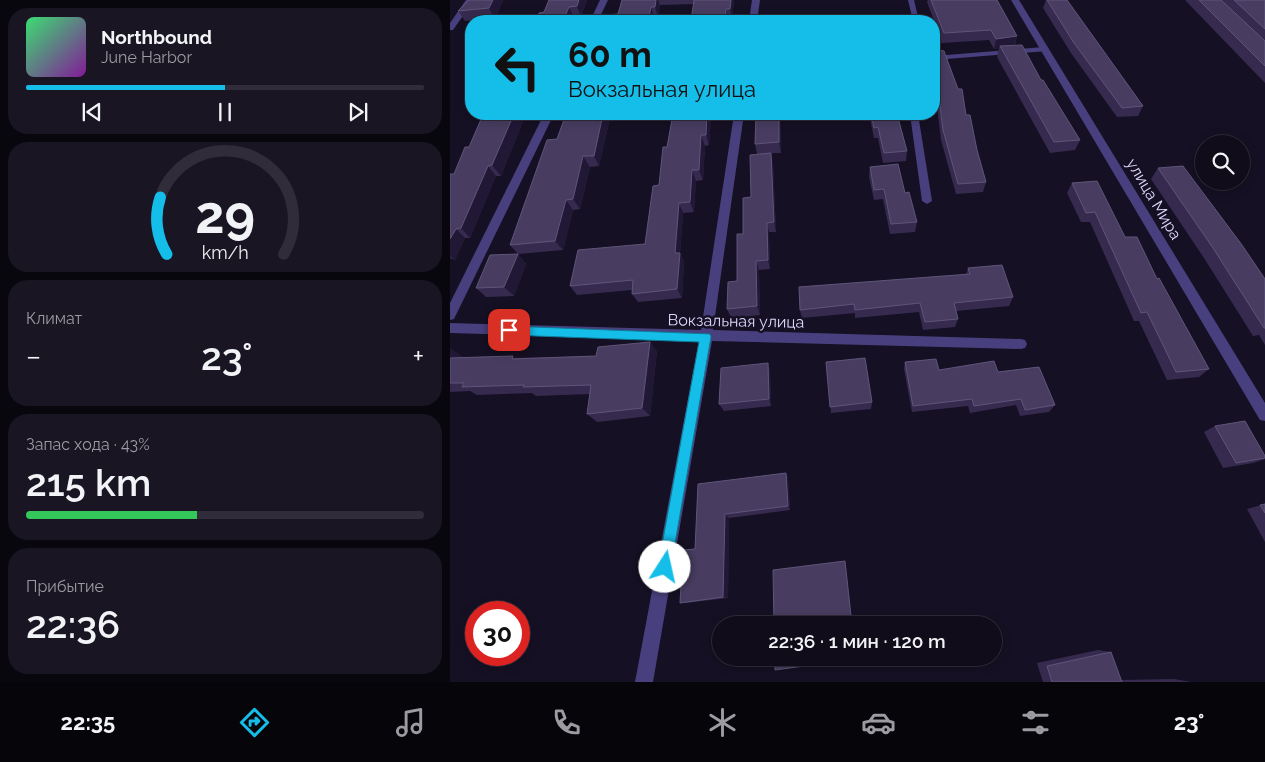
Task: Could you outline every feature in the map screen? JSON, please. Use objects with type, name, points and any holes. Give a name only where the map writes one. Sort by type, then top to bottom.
[{"type":"street","points":[[450,28],[470,0]]},
{"type":"street","points":[[597,15],[604,0]]},
{"type":"street","points":[[754,15],[756,0]]},
{"type":"street","name":"улица Мира","points":[[1015,0],[1265,416]]},
{"type":"street","points":[[450,315],[545,120]]},
{"type":"street","points":[[644,682],[706,337],[738,120]]},
{"type":"street","name":"Вокзальная улица","points":[[450,328],[706,337],[1022,344]]},
{"type":"lane","points":[[910,0],[914,15]]},
{"type":"lane","points":[[940,58],[1044,49]]},
{"type":"lane","points":[[915,120],[927,201]]},
{"type":"building","points":[[469,0],[493,0],[489,8],[458,11]]},
{"type":"building","points":[[549,0],[579,0],[577,6],[569,7],[566,15],[538,15],[544,12]]},
{"type":"building","points":[[622,0],[656,0],[655,7],[651,7],[649,15],[606,15],[618,14]]},
{"type":"building","points":[[694,0],[731,0],[730,9],[726,9],[726,15],[692,15]]},
{"type":"building","points":[[931,0],[997,0],[1017,36],[996,39],[991,30],[944,33],[940,23],[940,15],[937,15]]},
{"type":"building","points":[[1047,0],[1067,0],[1143,106],[1122,108],[1074,43]]},
{"type":"building","points":[[1199,0],[1221,0],[1265,41],[1265,66]]},
{"type":"building","points":[[1234,0],[1265,0],[1265,29]]},
{"type":"building","points":[[1022,45],[1041,80],[1043,80],[1080,140],[1054,142],[1000,46]]},
{"type":"building","points":[[940,50],[944,51],[958,89],[962,89],[966,115],[970,115],[986,182],[958,184],[943,130],[940,106]]},
{"type":"building","points":[[481,120],[511,120],[492,165],[488,166],[461,228],[456,229],[450,239],[450,174],[454,174],[465,147],[469,147]]},
{"type":"building","points":[[564,120],[602,120],[594,156],[583,156],[573,199],[566,200],[555,241],[510,245],[547,140],[557,139]]},
{"type":"building","points":[[672,120],[707,120],[706,135],[701,135],[699,170],[692,170],[690,202],[679,203],[675,253],[680,253],[677,289],[632,294],[633,280],[570,286],[578,250],[645,244],[653,186],[659,185],[663,147],[667,147]]},
{"type":"building","points":[[756,120],[779,120],[779,142],[755,144]]},
{"type":"building","points":[[872,120],[899,120],[907,151],[884,153],[878,127],[874,128]]},
{"type":"building","points":[[771,153],[774,222],[767,223],[768,260],[756,261],[757,306],[727,309],[728,282],[737,281],[737,234],[743,234],[743,198],[751,197],[750,155]]},
{"type":"building","points":[[898,164],[905,193],[909,192],[917,222],[891,224],[884,189],[874,190],[870,167]]},
{"type":"building","points":[[1183,166],[1195,182],[1195,190],[1201,190],[1265,279],[1265,328],[1213,248],[1158,168]]},
{"type":"building","points":[[1097,181],[1125,237],[1137,237],[1157,279],[1159,278],[1209,369],[1176,372],[1147,312],[1141,313],[1095,212],[1086,213],[1072,183]]},
{"type":"building","points":[[518,254],[504,287],[476,288],[490,255]]},
{"type":"building","points":[[1002,265],[1013,297],[954,303],[958,319],[925,322],[920,303],[855,310],[854,304],[800,310],[799,287],[970,274],[968,268]]},
{"type":"building","points":[[650,342],[642,408],[587,414],[591,385],[462,387],[464,383],[450,383],[450,358],[513,356],[512,359],[596,356],[598,347]]},
{"type":"building","points":[[865,358],[872,402],[830,407],[826,362]]},
{"type":"building","points":[[936,359],[939,370],[994,361],[998,372],[1039,367],[1055,405],[1025,410],[1021,399],[974,406],[972,399],[913,406],[905,362]]},
{"type":"building","points":[[768,363],[769,399],[719,404],[721,368]]},
{"type":"building","points":[[1245,421],[1265,458],[1236,463],[1215,426]]},
{"type":"building","points":[[786,473],[788,506],[725,514],[723,597],[680,603],[683,550],[695,549],[698,484]]},
{"type":"building","points":[[1265,504],[1265,513],[1260,505]]},
{"type":"building","points":[[845,561],[851,616],[774,616],[773,570]]},
{"type":"building","points":[[1111,652],[1122,682],[1052,682],[1047,666]]},
{"type":"building","points":[[775,666],[804,666],[775,670]]},
{"type":"route","points":[[509,330],[706,337],[665,567]]}]
